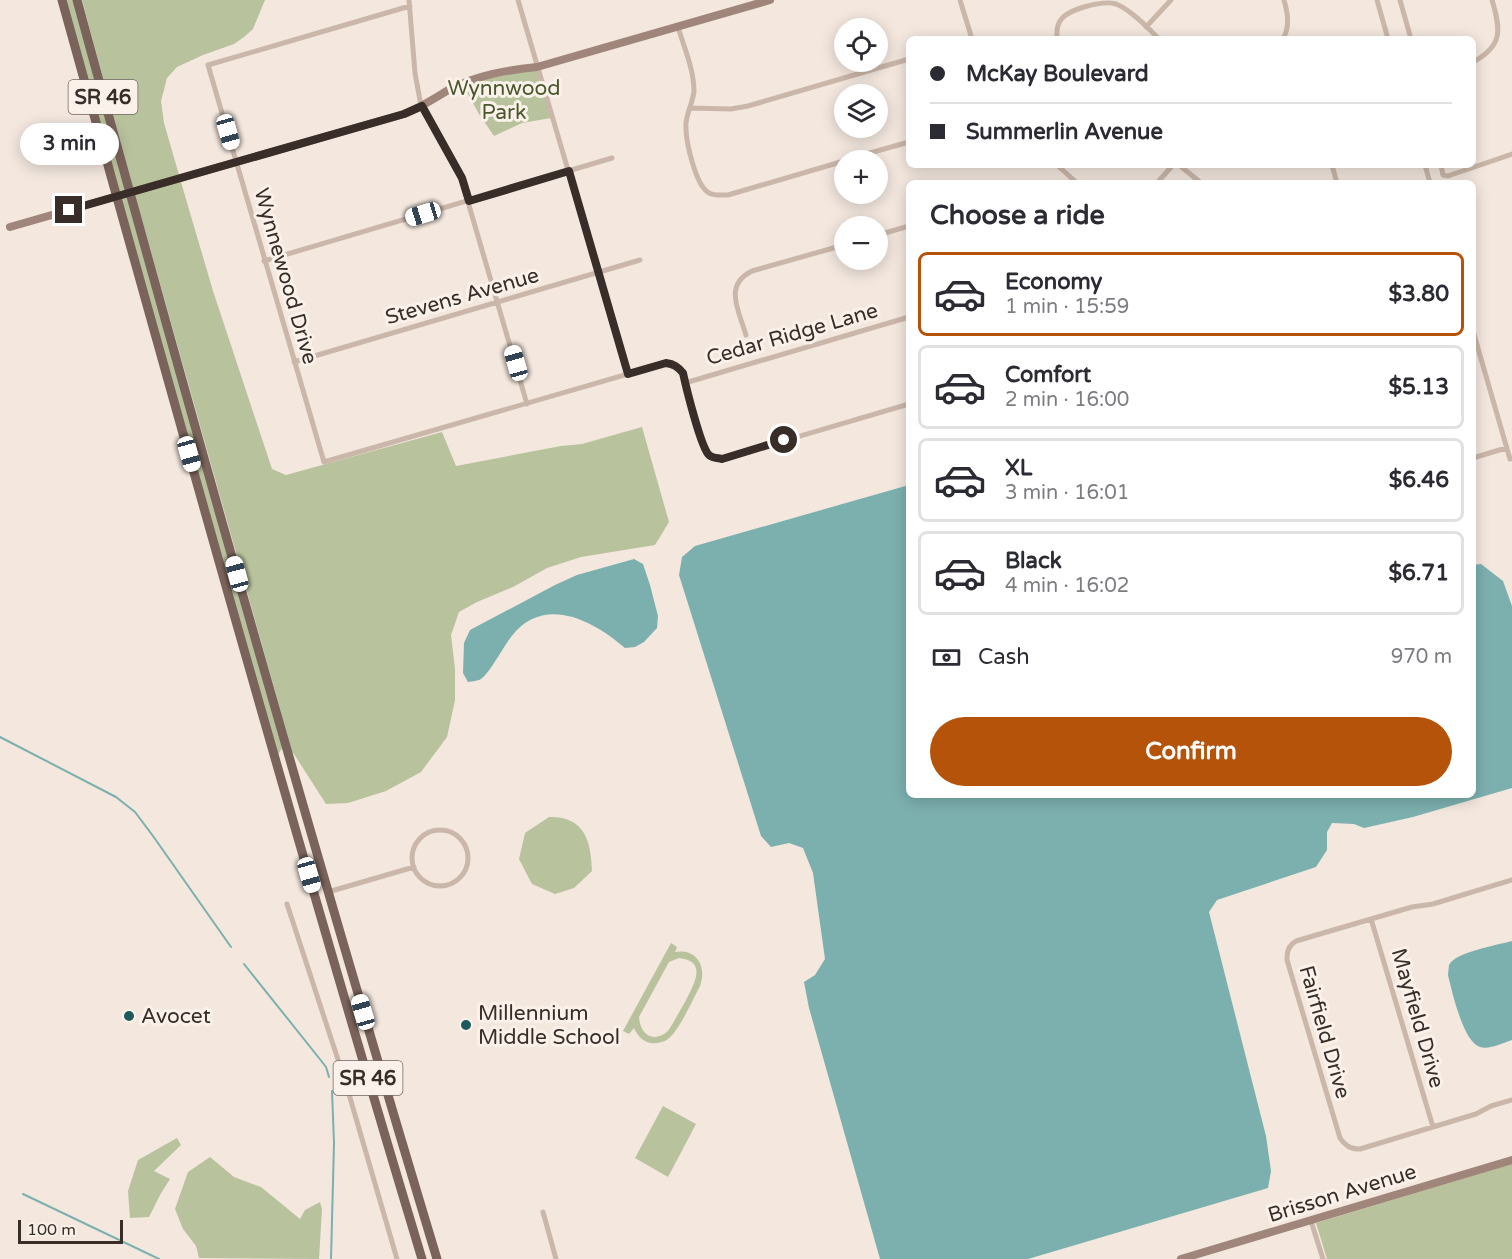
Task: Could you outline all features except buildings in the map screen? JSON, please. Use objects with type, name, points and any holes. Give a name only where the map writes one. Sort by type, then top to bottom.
[{"type":"main road","name":"SR 46","points":[[62,0],[295,829],[422,1259]]},
{"type":"main road","name":"SR 46","points":[[77,0],[259,653],[437,1259]]},
{"type":"street","points":[[518,0],[628,374]]},
{"type":"street","points":[[10,226],[404,114],[468,81],[499,72],[537,67],[771,0]]},
{"type":"street","points":[[960,0],[971,36]]},
{"type":"street","points":[[1146,27],[1171,0]]},
{"type":"street","points":[[1284,0],[1289,22],[1284,36]]},
{"type":"street","points":[[1377,0],[1387,36]]},
{"type":"street","points":[[1400,0],[1410,36]]},
{"type":"street","points":[[1476,60],[1492,49],[1497,39],[1497,19],[1492,0]]},
{"type":"street","points":[[1057,36],[1056,29],[1060,19],[1068,13],[1104,2],[1123,7],[1156,36]]},
{"type":"street","points":[[409,3],[415,74],[422,106],[462,178],[527,404],[659,364],[673,364],[683,373],[702,442],[709,456],[722,459],[906,405]]},
{"type":"street","name":"Wynnewood Drive","points":[[409,3],[208,65],[264,261],[324,462],[527,404]]},
{"type":"street","points":[[678,27],[692,77],[694,93],[686,122],[686,136],[699,182],[704,189],[711,194],[728,195],[834,164]]},
{"type":"street","points":[[690,108],[731,109],[748,106],[906,60]]},
{"type":"street","points":[[882,150],[906,143]]},
{"type":"street","points":[[1476,166],[1512,154]]},
{"type":"street","points":[[264,261],[612,158]]},
{"type":"street","points":[[1060,168],[1074,180]]},
{"type":"street","points":[[1160,180],[1170,168]]},
{"type":"street","points":[[1183,168],[1198,180]]},
{"type":"street","points":[[1442,168],[1443,175],[1448,176],[1471,168]]},
{"type":"street","points":[[888,232],[906,227]]},
{"type":"street","points":[[746,335],[735,299],[736,285],[745,274],[834,248]]},
{"type":"street","name":"Stevens Avenue","points":[[294,362],[640,260]]},
{"type":"street","name":"Cedar Ridge Lane","points":[[685,383],[906,318]]},
{"type":"street","points":[[1476,342],[1510,459]]},
{"type":"street","points":[[1476,457],[1506,448]]},
{"type":"street","points":[[443,831],[454,834],[462,841],[467,851],[468,861],[465,872],[458,880],[448,885],[438,886],[427,883],[414,867],[413,855],[416,845],[423,837],[433,832],[443,831]]},
{"type":"street","points":[[328,892],[414,867]]},
{"type":"street","name":"Fairfield Drive","points":[[1512,880],[1296,941],[1287,950],[1287,960],[1340,1138],[1346,1146],[1360,1149],[1476,1114],[1491,1106],[1512,1100]]},
{"type":"street","points":[[287,904],[346,1084],[397,1259]]},
{"type":"street","name":"Mayfield Drive","points":[[1371,919],[1433,1127]]},
{"type":"street","name":"Brisson Avenue","points":[[1181,1259],[1512,1160]]},
{"type":"street","points":[[543,1212],[556,1259]]},
{"type":"street","points":[[1311,1221],[1323,1259]]},
{"type":"green space","points":[[66,0],[74,0],[125,189],[119,192]]},
{"type":"green space","points":[[82,0],[265,0],[253,29],[244,37],[234,44],[177,67],[167,78],[161,101],[164,123],[179,175],[133,188]]},
{"type":"green space","name":"Wynnwood Park","points":[[537,69],[551,118],[522,123],[494,136],[463,85]]},
{"type":"green space","points":[[181,182],[213,291],[272,469],[286,475],[442,432],[456,466],[582,444],[642,427],[669,522],[655,545],[581,557],[547,568],[459,612],[451,635],[455,669],[455,700],[447,737],[421,772],[386,791],[348,803],[326,804],[292,751],[135,195]]},
{"type":"green space","points":[[127,197],[282,748],[278,755],[121,199]]},
{"type":"green space","points":[[549,817],[561,818],[578,825],[590,849],[592,871],[574,888],[555,894],[532,884],[519,859],[525,833]]},
{"type":"green space","points":[[671,943],[677,947],[675,952],[689,953],[698,960],[702,972],[700,986],[681,1022],[668,1039],[652,1043],[642,1039],[634,1028],[629,1034],[623,1031]],"holes":[[[679,958],[694,964],[696,969],[692,989],[668,1031],[652,1037],[642,1028],[639,1017],[669,962]]]},
{"type":"green space","points":[[663,1106],[696,1124],[668,1177],[635,1158]]},
{"type":"green space","points":[[177,1138],[181,1145],[154,1171],[170,1179],[149,1217],[130,1218],[128,1191],[138,1160]]},
{"type":"green space","points":[[210,1157],[234,1177],[261,1187],[300,1219],[305,1210],[320,1202],[322,1209],[319,1259],[199,1258],[196,1246],[183,1229],[175,1209],[188,1172]]},
{"type":"green space","points":[[1512,1164],[1512,1259],[1327,1259],[1316,1223]]},
{"type":"water","points":[[906,486],[906,798],[1476,798],[1476,565],[1481,564],[1503,581],[1512,606],[1512,788],[1413,817],[1364,828],[1354,824],[1332,823],[1327,832],[1327,850],[1316,867],[1217,900],[1209,912],[1266,1136],[1271,1171],[1268,1188],[1028,1259],[880,1259],[809,1008],[804,982],[815,975],[825,959],[813,873],[803,848],[789,843],[771,847],[761,836],[679,575],[682,557],[695,546]]},
{"type":"water","points":[[634,559],[643,564],[658,616],[657,628],[644,642],[635,647],[625,648],[598,628],[583,621],[553,614],[538,617],[524,624],[511,637],[480,680],[468,682],[463,673],[464,643],[470,630],[577,575]]},
{"type":"water","points":[[1512,941],[1512,1040],[1492,1047],[1480,1047],[1468,1036],[1463,1026],[1448,975],[1449,965],[1459,956]]},
{"type":"waterway","points":[[0,737],[116,797],[135,812],[231,947]]},
{"type":"waterway","points":[[244,964],[326,1067],[329,1077]]},
{"type":"waterway","points":[[331,1259],[334,1143],[332,1091]]},
{"type":"waterway","points":[[23,1194],[159,1259]]},
{"type":"place","name":"Avocet","points":[[129,1016]]},
{"type":"place","name":"Millennium Middle School","points":[[466,1025]]},
{"type":"route","points":[[69,210],[404,114],[422,106],[462,178],[469,201],[569,171],[628,374],[666,363],[679,368],[683,373],[702,442],[709,456],[722,459],[784,440]]}]
